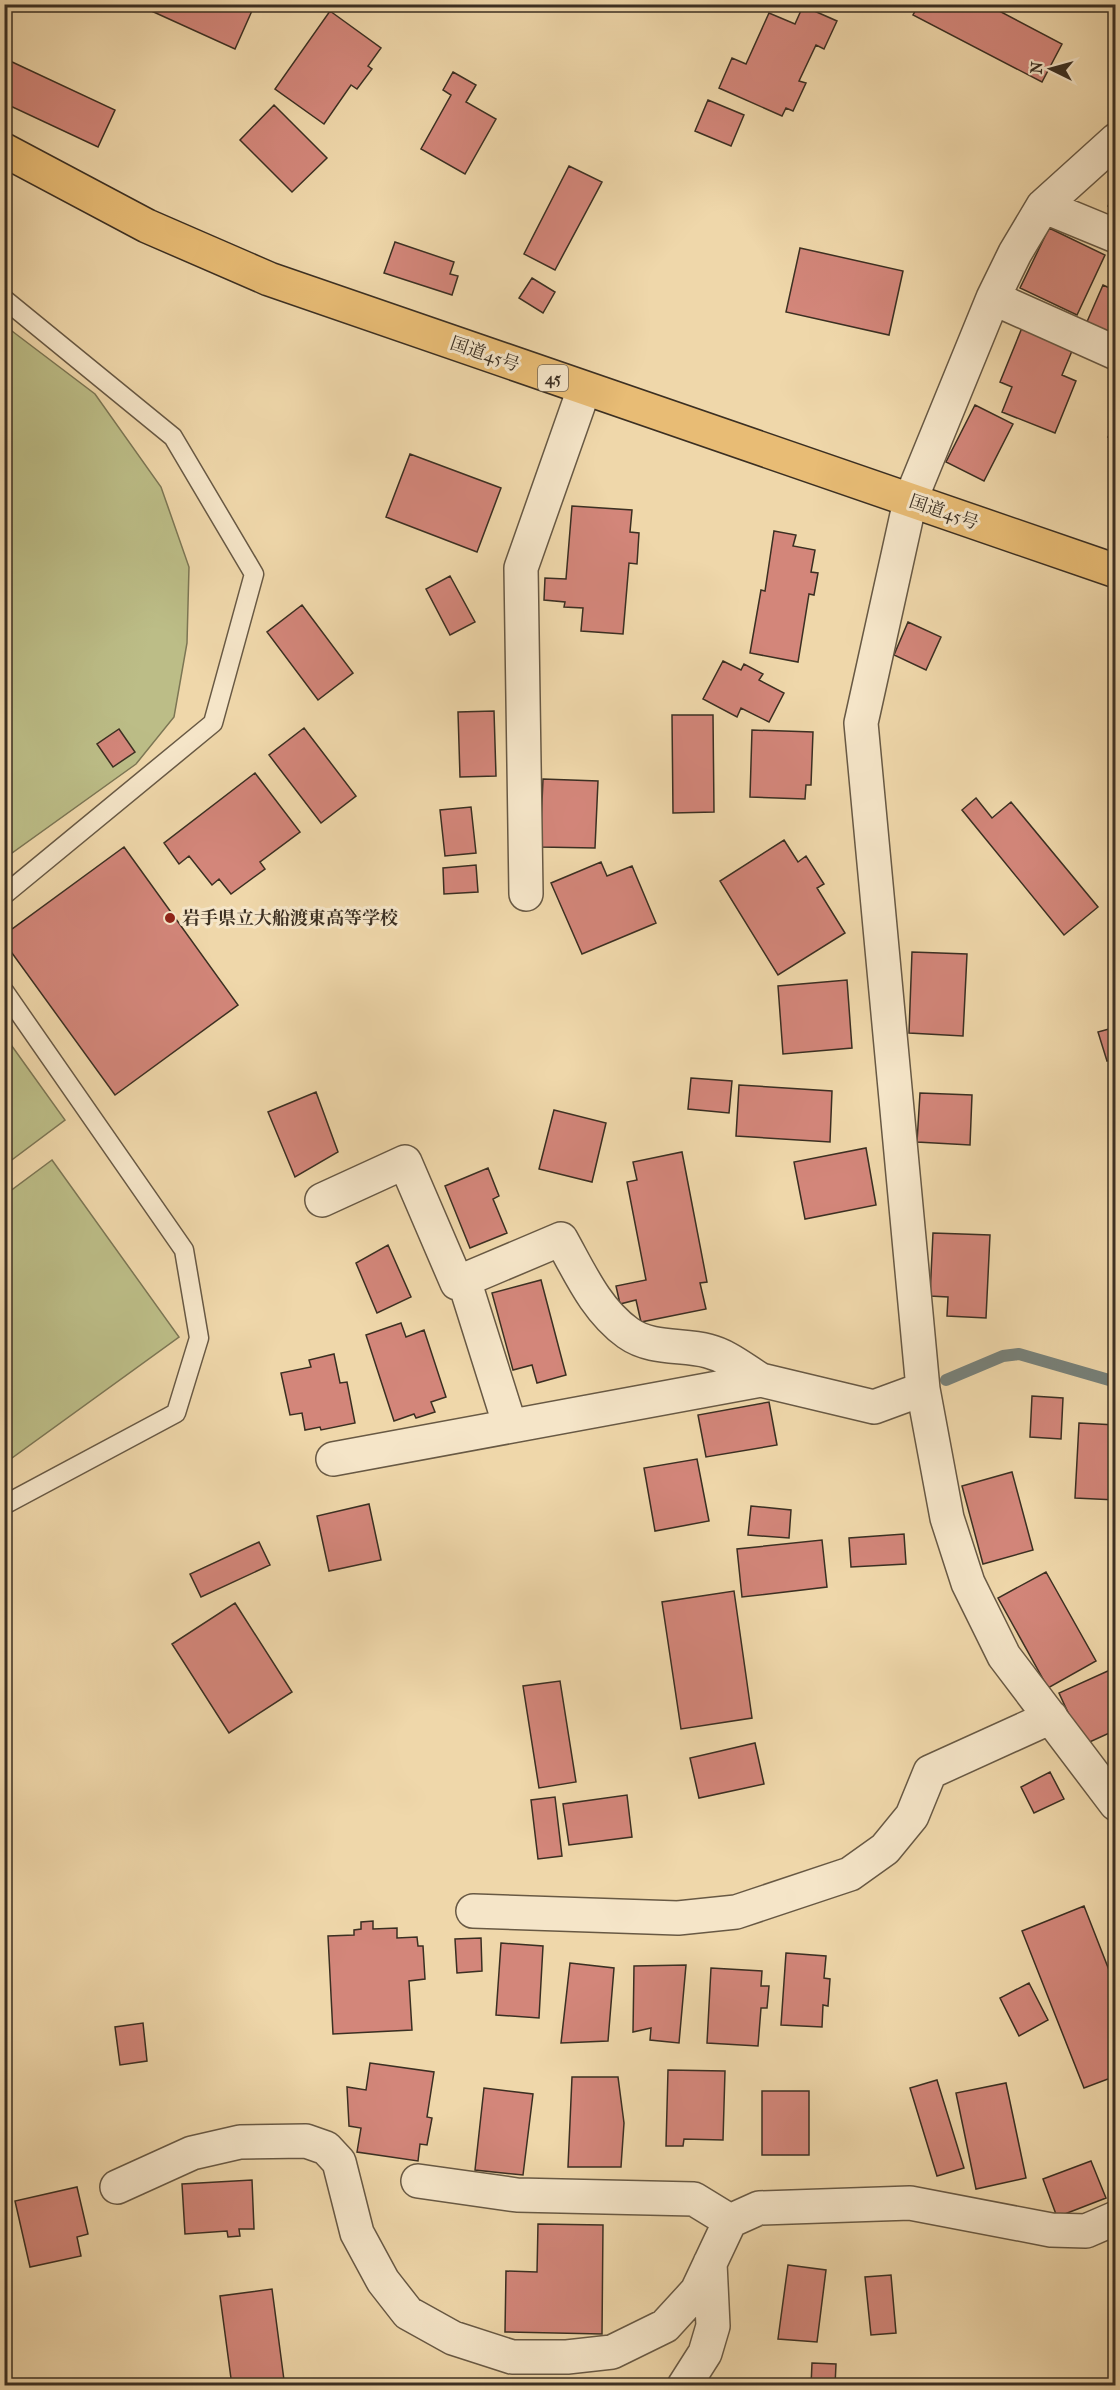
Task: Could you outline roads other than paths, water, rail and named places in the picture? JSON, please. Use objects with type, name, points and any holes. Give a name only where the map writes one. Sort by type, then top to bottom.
[{"type":"highway","name":"国道45号","points":[[4,150],[147,226],[269,279],[1116,571]]},
{"type":"street","points":[[1116,140],[1043,206],[1015,253],[993,298],[910,501],[861,723],[923,1389],[947,1518],[968,1583],[1004,1656],[1116,1804]]},
{"type":"street","points":[[1043,206],[1116,236]]},
{"type":"street","points":[[993,298],[1116,352]]},
{"type":"street","points":[[526,894],[521,568],[584,389]]},
{"type":"street","points":[[322,1200],[405,1162],[457,1283],[561,1239],[600,1307],[629,1334],[661,1346],[705,1350],[721,1354],[761,1380],[874,1407],[923,1389]]},
{"type":"street","points":[[464,1280],[510,1426]]},
{"type":"street","points":[[333,1459],[761,1380]]},
{"type":"street","points":[[473,1911],[678,1918],[736,1912],[850,1874],[885,1849],[912,1816],[930,1772],[1051,1718]]},
{"type":"street","points":[[117,2187],[192,2153],[240,2142],[306,2141],[326,2148],[339,2162],[357,2233],[383,2281],[408,2313],[453,2338],[512,2357],[567,2357],[612,2352],[665,2326],[697,2291],[730,2222],[759,2208],[910,2203],[1051,2230],[1086,2231],[1116,2218]]},
{"type":"street","points":[[418,2181],[517,2195],[694,2199],[730,2222]]},
{"type":"street","points":[[684,2385],[705,2353],[712,2326],[710,2263]]},
{"type":"lane","points":[[4,299],[173,437],[254,574],[213,723],[4,895]]},
{"type":"lane","points":[[4,991],[184,1250],[199,1338],[177,1413],[4,1505]]},
{"type":"waterway","points":[[946,1380],[1003,1356],[1019,1354],[1116,1382]]},
{"type":"place","name":"岩手県立大船渡東高等学校","points":[[170,918]]}]
